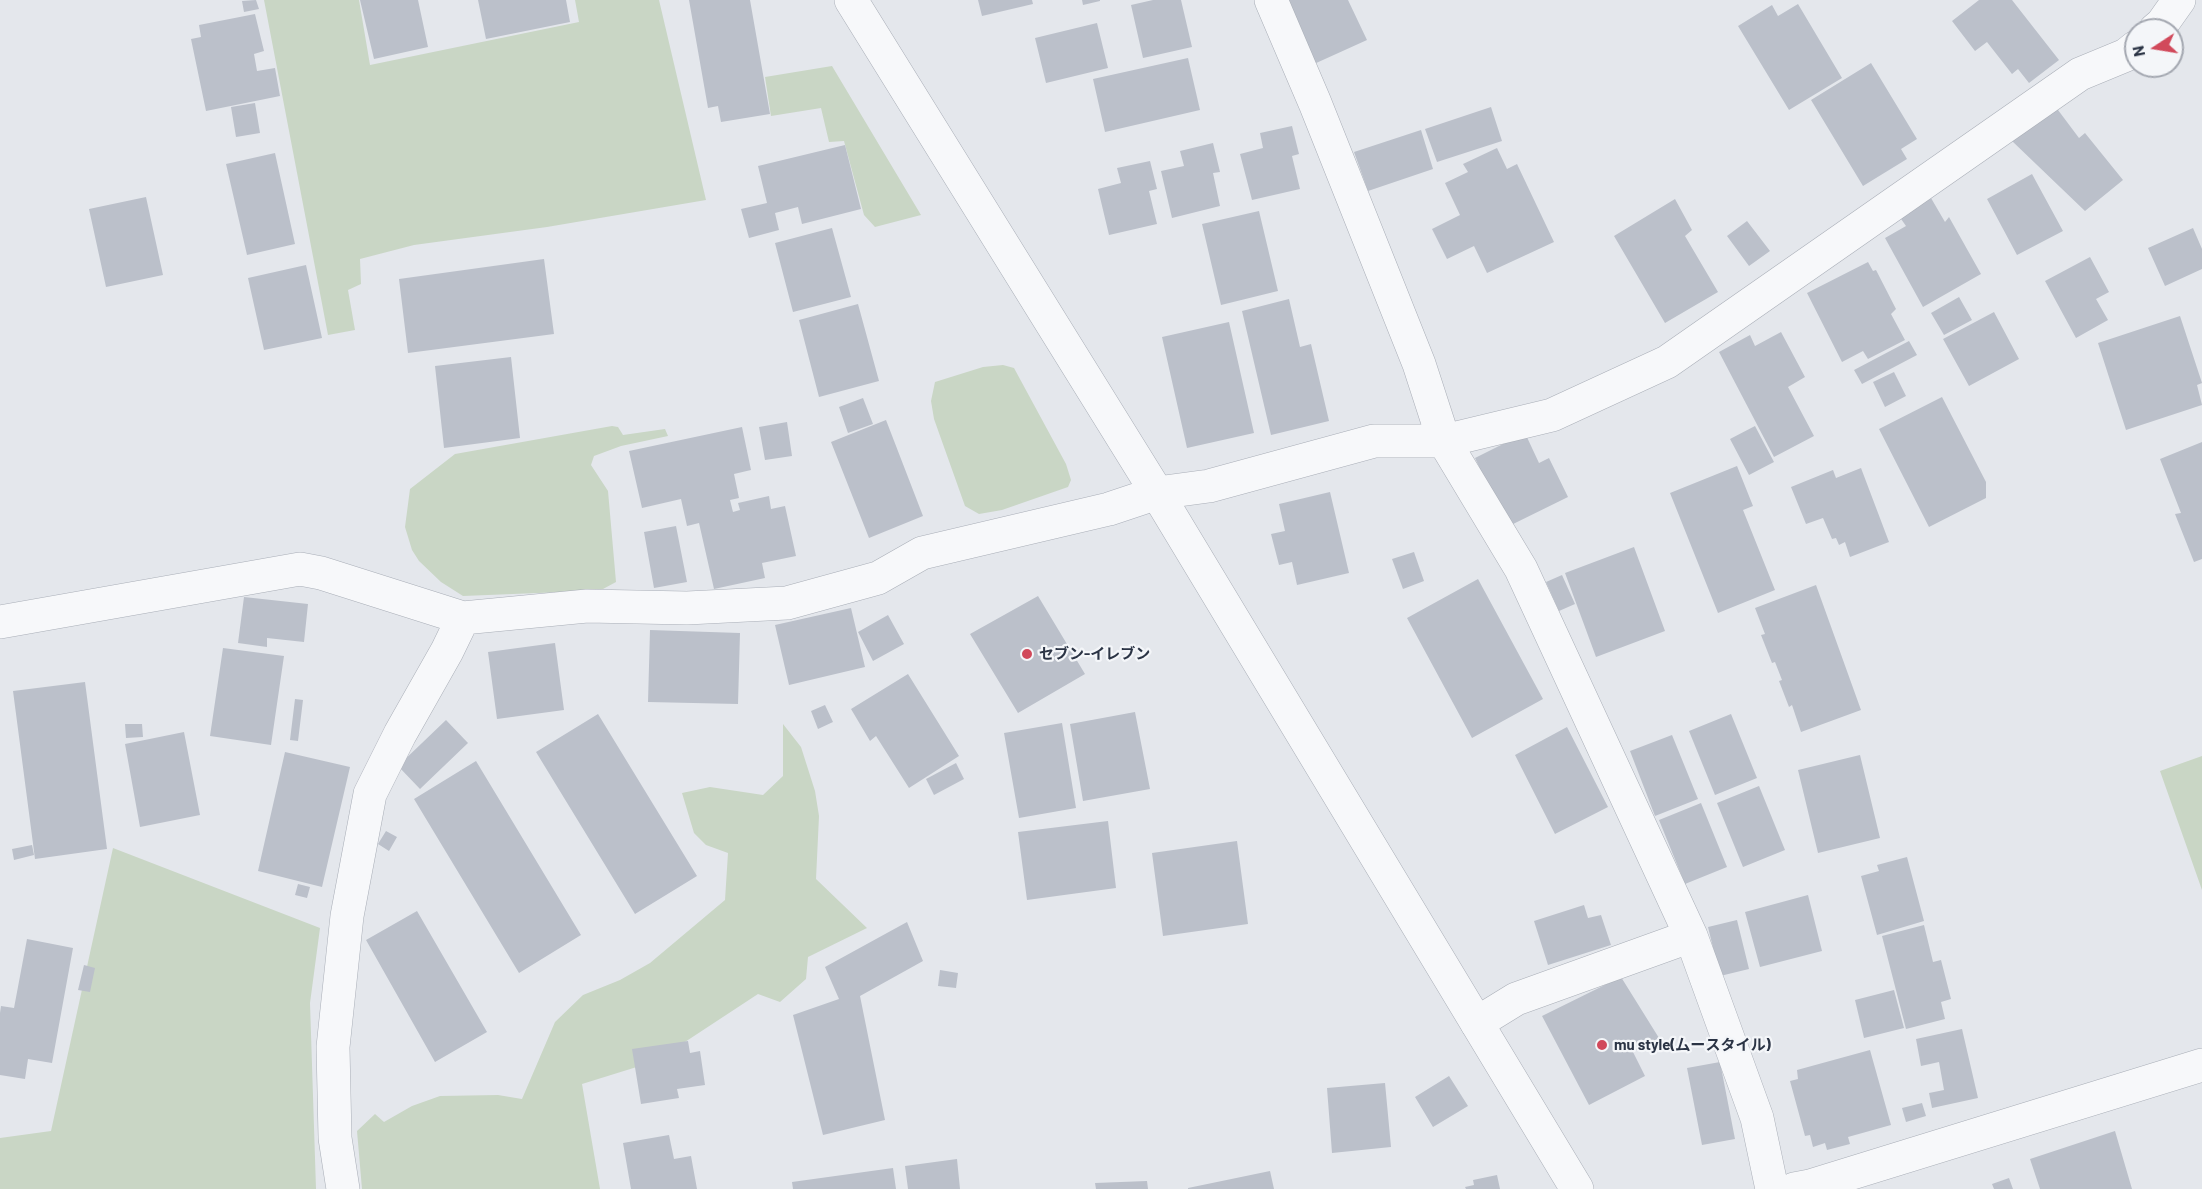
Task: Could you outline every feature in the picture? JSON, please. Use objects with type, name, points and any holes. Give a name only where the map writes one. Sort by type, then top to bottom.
[{"type":"street","points":[[851,0],[1157,493],[1577,1189]]},
{"type":"street","points":[[1271,0],[1315,103],[1419,364],[1444,441],[1521,569],[1691,936],[1756,1118],[1772,1189]]},
{"type":"street","points":[[2166,18],[2179,0]]},
{"type":"street","points":[[0,622],[300,569],[321,573],[463,618],[587,606],[687,608],[787,603],[878,578],[922,553],[1109,509],[1157,493],[1209,486],[1374,441],[1444,441],[1552,415],[1667,362],[2080,74],[2124,56]]},
{"type":"street","points":[[343,1189],[335,1138],[333,1047],[346,916],[370,794],[463,618]]},
{"type":"street","points":[[1477,1023],[1516,999],[1691,936]]},
{"type":"street","points":[[1794,1189],[1822,1183],[2202,1065]]},
{"type":"green space","points":[[264,0],[359,0],[370,65],[579,22],[575,0],[659,0],[706,200],[547,227],[414,245],[360,259],[361,284],[348,290],[355,330],[328,335]]},
{"type":"green space","points":[[832,66],[921,215],[875,227],[864,215],[844,141],[829,142],[821,108],[771,116],[765,77]]},
{"type":"green space","points":[[1003,365],[1014,368],[1066,464],[1071,480],[1068,487],[1002,510],[979,514],[965,506],[934,419],[931,401],[935,382],[983,367]]},
{"type":"green space","points":[[612,426],[618,427],[623,435],[665,429],[668,436],[621,446],[594,456],[591,465],[608,491],[616,582],[603,589],[463,596],[441,582],[419,561],[412,550],[405,527],[410,489],[455,454]]},
{"type":"green space","points":[[783,724],[801,747],[815,791],[819,816],[816,879],[867,928],[808,957],[806,979],[780,1002],[758,994],[656,1061],[582,1084],[600,1189],[362,1189],[357,1131],[375,1114],[384,1122],[412,1106],[440,1096],[498,1095],[522,1099],[555,1022],[583,995],[620,980],[650,963],[725,900],[728,853],[706,845],[694,833],[682,793],[710,787],[763,795],[783,776]]},
{"type":"green space","points":[[2202,756],[2202,890],[2160,771]]},
{"type":"green space","points":[[113,848],[320,928],[310,1003],[316,1189],[0,1189],[0,1138],[51,1131]]},
{"type":"building","points":[[256,0],[259,9],[244,12],[242,1]]},
{"type":"building","points":[[360,0],[418,0],[428,47],[374,59]]},
{"type":"building","points":[[478,0],[566,0],[570,22],[486,39]]},
{"type":"building","points":[[689,0],[750,0],[770,114],[721,122],[718,106],[708,108]]},
{"type":"building","points":[[978,0],[1032,0],[1033,4],[982,16]]},
{"type":"building","points":[[1082,0],[1100,0],[1100,1],[1083,5]]},
{"type":"building","points":[[1153,0],[1181,0],[1192,47],[1143,58],[1131,5]]},
{"type":"building","points":[[1285,0],[1348,0],[1367,40],[1314,64]]},
{"type":"building","points":[[1979,0],[2012,0],[2059,60],[2029,83],[2018,69],[2012,74],[1987,42],[1975,51],[1952,21]]},
{"type":"building","points":[[1798,4],[1842,78],[1789,110],[1738,26],[1772,5],[1778,16]]},
{"type":"building","points":[[255,14],[264,51],[254,54],[257,71],[275,68],[280,96],[206,111],[191,39],[201,37],[199,25]]},
{"type":"building","points":[[1097,23],[1108,68],[1046,83],[1035,38]]},
{"type":"building","points":[[1188,58],[1200,110],[1105,132],[1093,79]]},
{"type":"building","points":[[1871,63],[1917,139],[1901,149],[1907,159],[1863,186],[1811,100]]},
{"type":"building","points":[[255,103],[260,133],[236,137],[231,107]]},
{"type":"building","points":[[2055,106],[2079,138],[2085,133],[2123,180],[2085,211],[2012,141]]},
{"type":"building","points":[[1491,107],[1502,141],[1437,162],[1425,129]]},
{"type":"building","points":[[1292,126],[1299,154],[1292,156],[1300,189],[1252,200],[1240,154],[1263,148],[1260,133]]},
{"type":"building","points":[[1421,130],[1433,169],[1368,191],[1354,152]]},
{"type":"building","points":[[1213,143],[1220,172],[1213,173],[1220,206],[1172,218],[1161,171],[1184,166],[1180,151]]},
{"type":"building","points":[[845,145],[861,209],[802,224],[798,207],[775,213],[779,230],[749,238],[741,209],[767,203],[758,166]]},
{"type":"building","points":[[1497,148],[1507,169],[1517,164],[1554,242],[1487,273],[1474,246],[1447,259],[1432,229],[1460,215],[1445,183],[1468,172],[1463,164]]},
{"type":"building","points":[[275,153],[295,244],[247,255],[226,164]]},
{"type":"building","points":[[1150,161],[1157,189],[1149,191],[1157,224],[1109,235],[1098,189],[1121,183],[1117,168]]},
{"type":"building","points":[[2032,174],[2063,231],[2017,255],[1987,199]]},
{"type":"building","points":[[146,197],[163,275],[106,287],[89,209]]},
{"type":"building","points":[[1931,198],[1945,222],[1949,217],[1981,274],[1923,307],[1885,238],[1906,226],[1899,216]]},
{"type":"building","points":[[1675,199],[1692,230],[1685,236],[1718,292],[1665,323],[1614,236]]},
{"type":"building","points":[[1259,211],[1278,291],[1221,305],[1202,224]]},
{"type":"building","points":[[1747,221],[1770,251],[1749,266],[1727,236]]},
{"type":"building","points":[[832,228],[851,297],[793,312],[775,243]]},
{"type":"building","points":[[2193,228],[2202,249],[2202,269],[2165,286],[2148,248]]},
{"type":"building","points":[[2090,257],[2109,292],[2096,299],[2108,320],[2076,338],[2045,281]]},
{"type":"building","points":[[544,259],[554,334],[408,353],[399,279]]},
{"type":"building","points":[[1868,262],[1873,271],[1876,270],[1896,309],[1891,314],[1905,340],[1868,359],[1863,351],[1842,362],[1807,293]]},
{"type":"building","points":[[306,265],[322,338],[264,350],[248,278]]},
{"type":"building","points":[[1959,297],[1972,320],[1944,335],[1931,313]]},
{"type":"building","points":[[1289,299],[1300,347],[1311,344],[1329,421],[1271,435],[1242,311]]},
{"type":"building","points":[[858,304],[879,381],[819,397],[799,320]]},
{"type":"building","points":[[1994,312],[2019,359],[1969,386],[1943,339]]},
{"type":"building","points":[[2180,316],[2202,383],[2197,385],[2202,405],[2126,430],[2098,343]]},
{"type":"building","points":[[1229,322],[1254,433],[1187,448],[1162,337]]},
{"type":"building","points":[[1781,332],[1805,377],[1788,387],[1814,436],[1774,457],[1719,352],[1750,335],[1755,346]]},
{"type":"building","points":[[1909,341],[1917,355],[1862,384],[1854,370]]},
{"type":"building","points":[[511,357],[520,438],[444,448],[435,366]]},
{"type":"building","points":[[1894,372],[1906,396],[1885,407],[1873,382]]},
{"type":"building","points":[[1942,397],[1986,482],[1986,498],[1929,527],[1879,429]]},
{"type":"building","points":[[863,398],[873,424],[848,433],[839,407]]},
{"type":"building","points":[[886,420],[923,516],[869,538],[831,442]]},
{"type":"building","points":[[787,422],[792,456],[765,460],[759,427]]},
{"type":"building","points":[[1755,426],[1774,462],[1749,475],[1730,439]]},
{"type":"building","points":[[742,427],[751,470],[734,474],[739,498],[730,500],[733,512],[740,510],[738,503],[769,496],[771,509],[785,506],[796,556],[762,563],[765,578],[714,589],[699,523],[687,526],[681,499],[642,508],[629,451]]},
{"type":"building","points":[[1525,433],[1539,463],[1549,458],[1568,497],[1507,527],[1475,458]]},
{"type":"building","points":[[2202,442],[2202,559],[2194,562],[2175,514],[2181,513],[2160,459]]},
{"type":"building","points":[[1737,466],[1753,506],[1743,510],[1775,590],[1718,613],[1670,493]]},
{"type":"building","points":[[1861,468],[1889,542],[1850,557],[1845,542],[1839,545],[1836,538],[1832,539],[1823,518],[1806,524],[1791,487],[1833,470],[1836,478]]},
{"type":"building","points":[[1330,492],[1349,573],[1297,585],[1292,562],[1279,565],[1271,534],[1285,531],[1279,504]]},
{"type":"building","points":[[676,526],[687,582],[654,588],[644,532]]},
{"type":"building","points":[[1634,547],[1665,631],[1596,657],[1565,573]]},
{"type":"building","points":[[1414,552],[1424,581],[1403,589],[1392,559]]},
{"type":"building","points":[[1562,575],[1575,604],[1559,611],[1546,582]]},
{"type":"building","points":[[1478,579],[1543,699],[1472,738],[1407,618]]},
{"type":"building","points":[[1816,585],[1861,710],[1801,732],[1792,705],[1789,707],[1779,681],[1782,680],[1775,662],[1772,663],[1761,635],[1765,634],[1755,608]]},
{"type":"building","name":"セブン-イレブン","points":[[1038,596],[1085,674],[1018,713],[970,634]]},
{"type":"building","points":[[244,597],[308,604],[304,642],[267,638],[267,647],[238,643]]},
{"type":"building","points":[[851,608],[865,667],[789,685],[775,625]]},
{"type":"building","points":[[888,615],[904,644],[873,661],[858,632]]},
{"type":"building","points":[[650,630],[740,633],[738,704],[648,702]]},
{"type":"building","points":[[555,643],[564,710],[497,719],[488,652]]},
{"type":"building","points":[[223,648],[284,656],[271,745],[210,736]]},
{"type":"building","points":[[908,674],[959,756],[909,788],[876,736],[870,741],[851,709]]},
{"type":"building","points":[[85,682],[107,849],[35,859],[13,691]]},
{"type":"building","points":[[295,699],[303,700],[298,741],[290,740]]},
{"type":"building","points":[[825,705],[833,722],[818,729],[811,711]]},
{"type":"building","points":[[1135,712],[1150,789],[1083,801],[1070,724]]},
{"type":"building","points":[[598,714],[697,876],[635,914],[536,752]]},
{"type":"building","points":[[1731,714],[1757,778],[1715,795],[1689,731]]},
{"type":"building","points":[[446,720],[468,743],[420,789],[398,766]]},
{"type":"building","points":[[1062,723],[1076,808],[1019,818],[1004,733]]},
{"type":"building","points":[[125,724],[142,724],[143,737],[126,738]]},
{"type":"building","points":[[1567,727],[1608,807],[1555,834],[1515,755]]},
{"type":"building","points":[[184,732],[200,815],[140,827],[125,744]]},
{"type":"building","points":[[1672,735],[1698,799],[1655,816],[1630,751]]},
{"type":"building","points":[[285,752],[350,767],[322,887],[258,871]]},
{"type":"building","points":[[1860,755],[1880,838],[1818,853],[1798,770]]},
{"type":"building","points":[[476,761],[581,935],[519,973],[414,799]]},
{"type":"building","points":[[956,763],[964,779],[934,795],[926,779]]},
{"type":"building","points":[[1759,786],[1785,850],[1743,867],[1717,803]]},
{"type":"building","points":[[1701,803],[1727,867],[1685,884],[1659,820]]},
{"type":"building","points":[[1108,821],[1116,888],[1027,900],[1018,832]]},
{"type":"building","points":[[386,831],[397,837],[389,851],[378,844]]},
{"type":"building","points":[[1237,841],[1248,924],[1163,936],[1152,853]]},
{"type":"building","points":[[32,845],[34,855],[14,860],[12,849]]},
{"type":"building","points":[[1907,857],[1924,921],[1877,935],[1861,876],[1879,871],[1877,865]]},
{"type":"building","points":[[298,884],[310,887],[307,898],[295,895]]},
{"type":"building","points":[[1808,895],[1822,951],[1760,967],[1745,912]]},
{"type":"building","points":[[1584,905],[1588,918],[1601,915],[1611,945],[1548,965],[1534,921]]},
{"type":"building","points":[[417,911],[487,1032],[435,1062],[366,940]]},
{"type":"building","points":[[1737,920],[1749,969],[1720,976],[1708,927]]},
{"type":"building","points":[[907,922],[923,961],[860,996],[885,1120],[823,1135],[793,1015],[839,999],[825,967]]},
{"type":"building","points":[[1924,925],[1933,962],[1941,960],[1951,999],[1941,1002],[1945,1019],[1906,1029],[1882,936]]},
{"type":"building","points":[[27,939],[73,948],[52,1063],[28,1059],[25,1079],[0,1075],[0,1013],[1,1006],[14,1008]]},
{"type":"building","points":[[84,965],[95,968],[90,992],[78,990]]},
{"type":"building","points":[[940,970],[958,973],[956,988],[938,986]]},
{"type":"building","name":"mu style(厶ースタイル)","points":[[1621,977],[1659,1038],[1633,1052],[1645,1076],[1589,1105],[1542,1016]]},
{"type":"building","points":[[1894,990],[1904,1028],[1864,1038],[1855,1000]]},
{"type":"building","points":[[1962,1029],[1978,1098],[1932,1108],[1929,1093],[1944,1090],[1939,1062],[1921,1066],[1916,1039]]},
{"type":"building","points":[[688,1041],[690,1053],[700,1051],[705,1085],[677,1089],[679,1098],[641,1104],[632,1049]]},
{"type":"building","points":[[1870,1050],[1891,1125],[1848,1137],[1850,1144],[1827,1150],[1825,1143],[1813,1147],[1810,1135],[1805,1136],[1790,1081],[1798,1079],[1797,1070]]},
{"type":"building","points":[[1720,1062],[1735,1139],[1702,1145],[1687,1068]]},
{"type":"building","points":[[1449,1076],[1468,1106],[1433,1127],[1415,1097]]},
{"type":"building","points":[[1385,1083],[1391,1147],[1332,1153],[1327,1088]]},
{"type":"building","points":[[1922,1103],[1926,1116],[1906,1122],[1902,1108]]},
{"type":"building","points":[[2115,1131],[2132,1189],[2040,1189],[2030,1159]]},
{"type":"building","points":[[669,1135],[674,1159],[691,1156],[697,1189],[631,1189],[623,1143]]},
{"type":"building","points":[[957,1159],[960,1189],[908,1189],[905,1166]]},
{"type":"building","points":[[893,1168],[896,1189],[793,1189],[792,1182]]},
{"type":"building","points":[[1270,1171],[1274,1189],[1188,1189],[1188,1188]]},
{"type":"building","points":[[1497,1175],[1500,1189],[1466,1189],[1465,1187],[1474,1185],[1473,1180]]},
{"type":"building","points":[[2009,1178],[2013,1189],[1994,1189],[1992,1184]]},
{"type":"building","points":[[1147,1181],[1148,1189],[1096,1189],[1095,1183]]},
{"type":"place","name":"セブン-イレブン","points":[[1027,654]]},
{"type":"place","name":"mu style(厶ースタイル)","points":[[1602,1045]]}]
